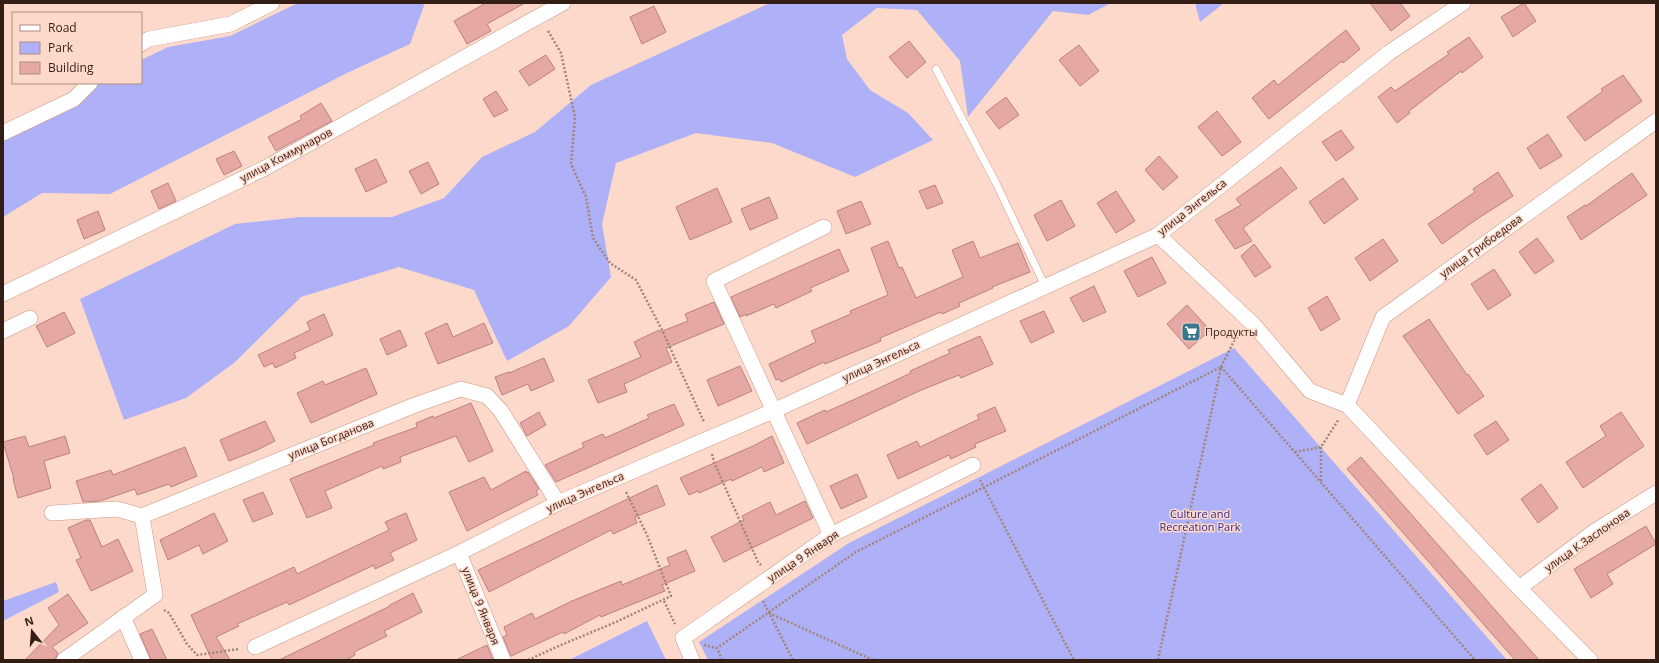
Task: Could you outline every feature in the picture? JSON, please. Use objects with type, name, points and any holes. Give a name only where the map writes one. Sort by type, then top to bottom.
[{"type":"street","points":[[142,44],[149,40],[230,24],[272,3]]},
{"type":"street","name":"улица Коммунаров","points":[[3,294],[265,168],[563,3]]},
{"type":"street","name":"улица Энгельса","points":[[255,647],[459,553],[558,503],[773,411],[1158,235],[1390,52],[1463,3]]},
{"type":"street","points":[[3,133],[74,99],[89,84]]},
{"type":"street","name":"улица Грибоедова","points":[[1348,405],[1383,317],[1656,121]]},
{"type":"street","points":[[824,227],[714,281],[831,535]]},
{"type":"street","points":[[1158,235],[1254,325],[1310,391],[1348,405],[1519,588],[1590,660]]},
{"type":"street","points":[[3,331],[30,318]]},
{"type":"street","name":"улица Богданова","points":[[142,516],[415,405],[461,389],[487,396],[501,410],[558,503]]},
{"type":"street","name":"улица 9 Января","points":[[682,638],[831,535],[973,465]]},
{"type":"street","name":"улица К.Заслонова","points":[[1519,588],[1595,531],[1656,493]]},
{"type":"street","points":[[52,512],[116,509],[142,516],[155,595],[64,660]]},
{"type":"street","name":"улица 9 Января","points":[[459,553],[503,660]]},
{"type":"street","points":[[123,617],[142,660]]},
{"type":"street","points":[[682,638],[692,660]]},
{"type":"lane","points":[[936,69],[996,183],[1045,286]]},
{"type":"path","points":[[539,16],[561,53],[575,117],[571,164],[586,197],[593,238],[610,263],[636,280],[662,330],[706,429],[714,462],[758,562],[772,576]]},
{"type":"path","points":[[1158,660],[1222,367],[1235,339],[1254,325]]},
{"type":"path","points":[[1222,367],[1475,660]]},
{"type":"path","points":[[722,660],[717,648],[856,552],[1222,367]]},
{"type":"path","points":[[1321,481],[1321,448],[1348,405]]},
{"type":"path","points":[[1295,452],[1321,448]]},
{"type":"path","points":[[528,660],[664,601],[670,596],[647,535],[618,477]]},
{"type":"path","points":[[984,487],[1074,660]]},
{"type":"path","points":[[757,587],[768,613],[792,660]]},
{"type":"path","points":[[150,598],[169,613],[187,644],[197,655],[255,647]]},
{"type":"path","points":[[664,601],[682,638]]},
{"type":"path","points":[[768,613],[873,660]]},
{"type":"green space","points":[[298,3],[425,3],[410,44],[347,73],[110,194],[42,193],[3,217],[3,141],[77,106],[97,84],[142,84],[142,60],[168,47],[230,36]]},
{"type":"green space","points":[[770,3],[1111,3],[1088,15],[1053,11],[968,117],[960,61],[917,10],[877,8],[842,35],[847,59],[870,90],[908,113],[933,140],[855,177],[772,143],[696,133],[616,163],[602,224],[611,277],[569,326],[507,361],[474,290],[399,267],[301,297],[234,363],[186,398],[124,420],[80,299],[235,224],[300,217],[392,217],[444,198],[482,157],[535,132],[591,85]]},
{"type":"green space","points":[[1195,3],[1224,3],[1200,22]]},
{"type":"green space","name":"Culture and Recreation Park","points":[[1234,348],[1507,660],[708,660],[699,642],[849,543]]},
{"type":"green space","points":[[56,582],[59,592],[3,621],[3,601]]},
{"type":"green space","points":[[647,621],[666,660],[569,660]]},
{"type":"building","points":[[486,3],[525,3],[487,24],[491,31],[467,44],[454,21]]},
{"type":"building","points":[[1370,3],[1400,3],[1410,16],[1391,31]]},
{"type":"building","points":[[1524,3],[1536,21],[1513,37],[1501,17]]},
{"type":"building","points":[[654,6],[666,32],[642,44],[630,17]]},
{"type":"building","points":[[1346,30],[1360,49],[1343,63],[1342,61],[1269,119],[1252,98],[1274,80],[1278,85]]},
{"type":"building","points":[[1469,37],[1483,57],[1462,73],[1461,71],[1409,111],[1410,113],[1397,123],[1378,97],[1391,87],[1395,91],[1449,54],[1447,52]]},
{"type":"building","points":[[909,41],[926,62],[907,78],[889,57]]},
{"type":"building","points":[[1079,45],[1099,71],[1080,86],[1059,60]]},
{"type":"building","points":[[546,55],[555,69],[529,86],[519,71]]},
{"type":"building","points":[[1623,75],[1642,101],[1585,141],[1567,117],[1603,91],[1601,89]]},
{"type":"building","points":[[496,91],[508,110],[494,117],[483,99]]},
{"type":"building","points":[[1006,97],[1019,115],[999,129],[986,112]]},
{"type":"building","points":[[321,103],[332,121],[276,151],[268,137],[302,119],[300,116]]},
{"type":"building","points":[[1217,111],[1241,142],[1222,156],[1198,127]]},
{"type":"building","points":[[1341,130],[1354,148],[1336,161],[1322,142]]},
{"type":"building","points":[[1548,134],[1562,156],[1540,169],[1527,148]]},
{"type":"building","points":[[234,151],[242,166],[224,175],[216,159]]},
{"type":"building","points":[[1159,156],[1178,177],[1163,190],[1145,170]]},
{"type":"building","points":[[376,159],[387,182],[366,192],[355,169]]},
{"type":"building","points":[[428,162],[439,184],[421,194],[409,171]]},
{"type":"building","points":[[1281,167],[1297,188],[1243,228],[1252,241],[1235,249],[1215,220],[1241,205],[1236,199]]},
{"type":"building","points":[[1498,172],[1513,196],[1442,244],[1428,224],[1475,192],[1473,189]]},
{"type":"building","points":[[1632,173],[1647,195],[1581,240],[1567,217],[1585,205],[1586,206]]},
{"type":"building","points":[[1343,178],[1358,199],[1324,224],[1309,202]]},
{"type":"building","points":[[168,183],[176,201],[159,209],[151,191]]},
{"type":"building","points":[[935,185],[943,203],[927,209],[919,191]]},
{"type":"building","points":[[717,188],[732,222],[690,240],[676,207]]},
{"type":"building","points":[[1116,191],[1135,221],[1116,233],[1097,203]]},
{"type":"building","points":[[769,197],[778,218],[750,230],[741,209]]},
{"type":"building","points":[[1061,200],[1075,226],[1047,241],[1034,215]]},
{"type":"building","points":[[861,201],[871,224],[846,234],[837,211]]},
{"type":"building","points":[[98,211],[105,230],[84,239],[77,220]]},
{"type":"building","points":[[1537,238],[1554,261],[1535,274],[1519,252]]},
{"type":"building","points":[[1383,239],[1398,261],[1370,281],[1355,258]]},
{"type":"building","points":[[888,241],[899,268],[902,267],[916,298],[963,277],[952,250],[973,241],[980,258],[1018,243],[1030,272],[992,287],[993,288],[959,303],[960,306],[942,314],[941,312],[880,338],[881,341],[825,364],[824,362],[781,382],[780,379],[776,380],[769,364],[816,342],[811,331],[851,314],[850,311],[888,295],[871,248]]},
{"type":"building","points":[[1254,244],[1271,267],[1255,277],[1241,256]]},
{"type":"building","points":[[839,249],[849,271],[810,288],[812,291],[776,308],[774,304],[746,316],[746,314],[740,317],[731,297]]},
{"type":"building","points":[[1152,257],[1166,283],[1138,297],[1124,271]]},
{"type":"building","points":[[1494,269],[1511,295],[1488,310],[1471,284]]},
{"type":"building","points":[[1094,286],[1106,312],[1083,322],[1070,298]]},
{"type":"building","points":[[1327,296],[1340,319],[1321,331],[1308,308]]},
{"type":"building","points":[[714,302],[724,324],[666,348],[672,362],[624,384],[627,392],[598,403],[588,380],[641,357],[634,342],[659,330],[660,332],[688,321],[685,314]]},
{"type":"building","points":[[1187,305],[1210,330],[1189,349],[1167,324]]},
{"type":"building","points":[[1044,311],[1054,332],[1031,343],[1020,321]]},
{"type":"building","points":[[64,312],[75,333],[47,347],[36,326]]},
{"type":"building","points":[[324,314],[333,335],[294,353],[296,358],[275,368],[273,363],[264,367],[258,355],[310,330],[307,322]]},
{"type":"building","points":[[1429,319],[1467,375],[1468,374],[1484,396],[1458,414],[1403,336]]},
{"type":"building","points":[[447,323],[453,337],[484,323],[493,343],[438,364],[425,333]]},
{"type":"building","points":[[400,330],[407,346],[387,355],[380,339]]},
{"type":"building","points":[[980,336],[993,364],[961,378],[959,375],[919,391],[807,444],[797,423],[825,410],[826,412],[911,373],[910,371],[950,353],[948,350]]},
{"type":"building","points":[[544,358],[554,381],[531,391],[528,384],[502,395],[495,377],[509,373]]},
{"type":"building","points":[[740,366],[752,391],[718,406],[707,380]]},
{"type":"building","points":[[366,368],[377,394],[311,423],[297,393],[323,381],[325,385]]},
{"type":"building","points":[[471,403],[493,451],[469,462],[456,436],[400,457],[401,462],[383,469],[382,466],[325,491],[332,508],[307,518],[290,479],[374,445],[373,443],[417,427],[416,423],[433,416],[434,418]]},
{"type":"building","points":[[674,404],[684,425],[556,482],[545,465],[584,447],[582,443],[603,434],[605,438],[649,418],[647,415]]},
{"type":"building","points":[[995,407],[1006,431],[975,444],[976,447],[951,459],[949,455],[898,479],[887,455],[917,441],[920,447],[979,419],[977,415]]},
{"type":"building","points":[[539,412],[546,425],[527,436],[520,423]]},
{"type":"building","points":[[1621,412],[1644,446],[1583,488],[1566,462],[1606,436],[1600,426]]},
{"type":"building","points":[[265,421],[275,441],[229,461],[220,440]]},
{"type":"building","points":[[1496,421],[1509,440],[1487,455],[1474,435]]},
{"type":"building","points":[[25,436],[29,447],[65,436],[70,453],[44,461],[51,488],[18,498],[3,442]]},
{"type":"building","points":[[772,436],[784,463],[764,472],[762,467],[732,481],[731,479],[699,493],[698,491],[689,495],[680,478],[753,446]]},
{"type":"building","points":[[185,447],[197,476],[171,487],[169,484],[137,495],[135,489],[100,501],[83,502],[76,481],[111,470],[113,475]]},
{"type":"building","points":[[1361,457],[1539,660],[1515,660],[1347,469]]},
{"type":"building","points":[[526,471],[539,489],[536,491],[538,495],[467,531],[449,492],[484,477],[491,490]]},
{"type":"building","points":[[857,474],[867,497],[841,509],[830,486]]},
{"type":"building","points":[[1541,484],[1558,508],[1538,523],[1521,499]]},
{"type":"building","points":[[657,485],[665,505],[635,517],[637,523],[613,534],[611,530],[489,592],[478,570]]},
{"type":"building","points":[[263,492],[273,514],[253,522],[243,500]]},
{"type":"building","points":[[805,501],[813,518],[724,562],[711,537],[744,520],[742,516],[770,502],[776,515]]},
{"type":"building","points":[[214,513],[228,541],[203,554],[199,545],[168,560],[160,540]]},
{"type":"building","points":[[406,513],[417,540],[390,553],[394,560],[375,569],[374,565],[289,605],[287,602],[237,624],[239,626],[216,637],[230,660],[212,660],[191,615],[294,567],[297,574],[389,530],[385,522]]},
{"type":"building","points":[[86,520],[90,520],[102,547],[118,539],[133,571],[91,591],[76,560],[81,558],[68,528]]},
{"type":"building","points":[[1646,526],[1656,544],[1607,574],[1613,584],[1591,598],[1574,569]]},
{"type":"building","points":[[686,550],[695,571],[662,585],[665,591],[601,617],[600,615],[564,634],[563,632],[511,656],[503,637],[507,635],[504,627],[532,613],[535,619],[572,601],[621,581],[622,585],[670,565],[667,558]]},
{"type":"building","points":[[413,593],[422,612],[384,631],[387,636],[354,652],[355,655],[346,660],[279,660],[390,606]]},
{"type":"building","points":[[68,594],[88,623],[52,647],[58,653],[55,660],[25,660],[59,625],[48,608]]},
{"type":"building","points":[[152,629],[167,660],[151,660],[140,634]]},
{"type":"building","points":[[487,645],[493,660],[456,660]]},
{"type":"place","name":"Продукты","points":[[1191,332]]}]
